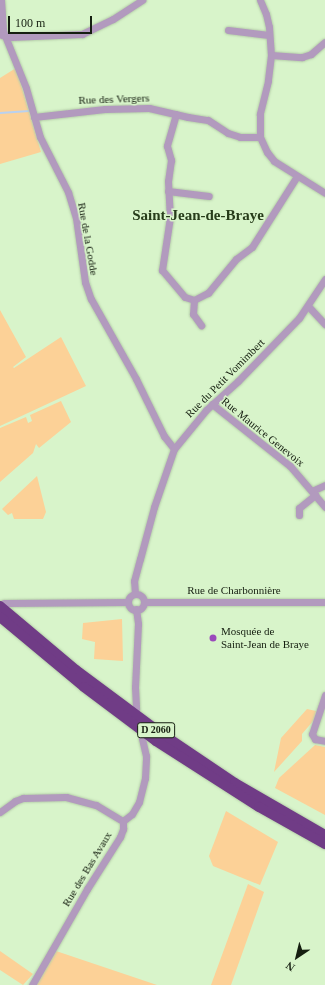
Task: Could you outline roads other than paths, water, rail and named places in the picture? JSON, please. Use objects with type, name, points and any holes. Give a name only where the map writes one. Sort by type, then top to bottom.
[{"type":"highway","name":"D 2060","points":[[2,604],[76,670],[165,736],[259,797],[325,835]]},
{"type":"highway","name":"D 2060","points":[[0,617],[84,687],[156,741],[259,807],[325,844]]},
{"type":"street","name":"Rue de la Godde","points":[[1,0],[3,35],[26,88],[40,137],[68,192],[76,218],[85,282],[91,299],[136,379],[164,436],[174,449]]},
{"type":"street","points":[[3,35],[82,34],[113,19],[142,0]]},
{"type":"street","points":[[260,0],[266,14],[271,54],[268,81],[260,114],[260,137],[267,152],[274,161],[325,193]]},
{"type":"street","points":[[228,30],[269,35]]},
{"type":"street","points":[[271,54],[302,57],[311,54],[325,42]]},
{"type":"street","name":"Rue des Vergers","points":[[34,117],[89,110],[142,108],[208,120],[228,133],[240,137],[260,137]]},
{"type":"street","points":[[176,114],[167,146],[171,160],[168,190],[170,217],[163,273],[182,294],[194,300]]},
{"type":"street","points":[[194,300],[208,293],[236,259],[252,247],[297,176]]},
{"type":"street","points":[[168,190],[209,196]]},
{"type":"street","name":"Rue du Petit Vomimbert","points":[[135,594],[134,581],[154,507],[174,449],[194,422],[256,363],[308,306],[325,280]]},
{"type":"street","points":[[194,300],[193,314],[201,325]]},
{"type":"street","points":[[308,306],[325,324]]},
{"type":"street","name":"Rue Maurice Genevoix","points":[[212,404],[290,466],[325,507]]},
{"type":"street","points":[[299,515],[299,508],[314,493],[325,485]]},
{"type":"street","points":[[128,602],[130,597],[135,594],[140,595],[144,602],[140,608],[136,609]]},
{"type":"street","points":[[2,604],[128,602]]},
{"type":"street","points":[[128,602],[130,606],[136,609]]},
{"type":"street","name":"Rue de Charbonnière","points":[[144,602],[325,602]]},
{"type":"street","points":[[136,609],[138,624],[135,687],[136,708]]},
{"type":"street","points":[[325,695],[312,734],[315,739],[325,741]]},
{"type":"street","name":"Rue des Bas Avaux","points":[[32,985],[87,889],[120,837],[123,829],[123,821],[132,814],[138,802],[145,778],[146,756],[142,738]]},
{"type":"street","points":[[0,812],[15,801],[23,798],[66,797],[96,805],[123,821]]},
{"type":"waterway","points":[[0,113],[29,111]]},
{"type":"place","name":"Mosquée de Saint-Jean de Braye","points":[[213,638]]},
{"type":"district","name":"Saint-Jean-de-Braye","points":[[198,216]]}]
